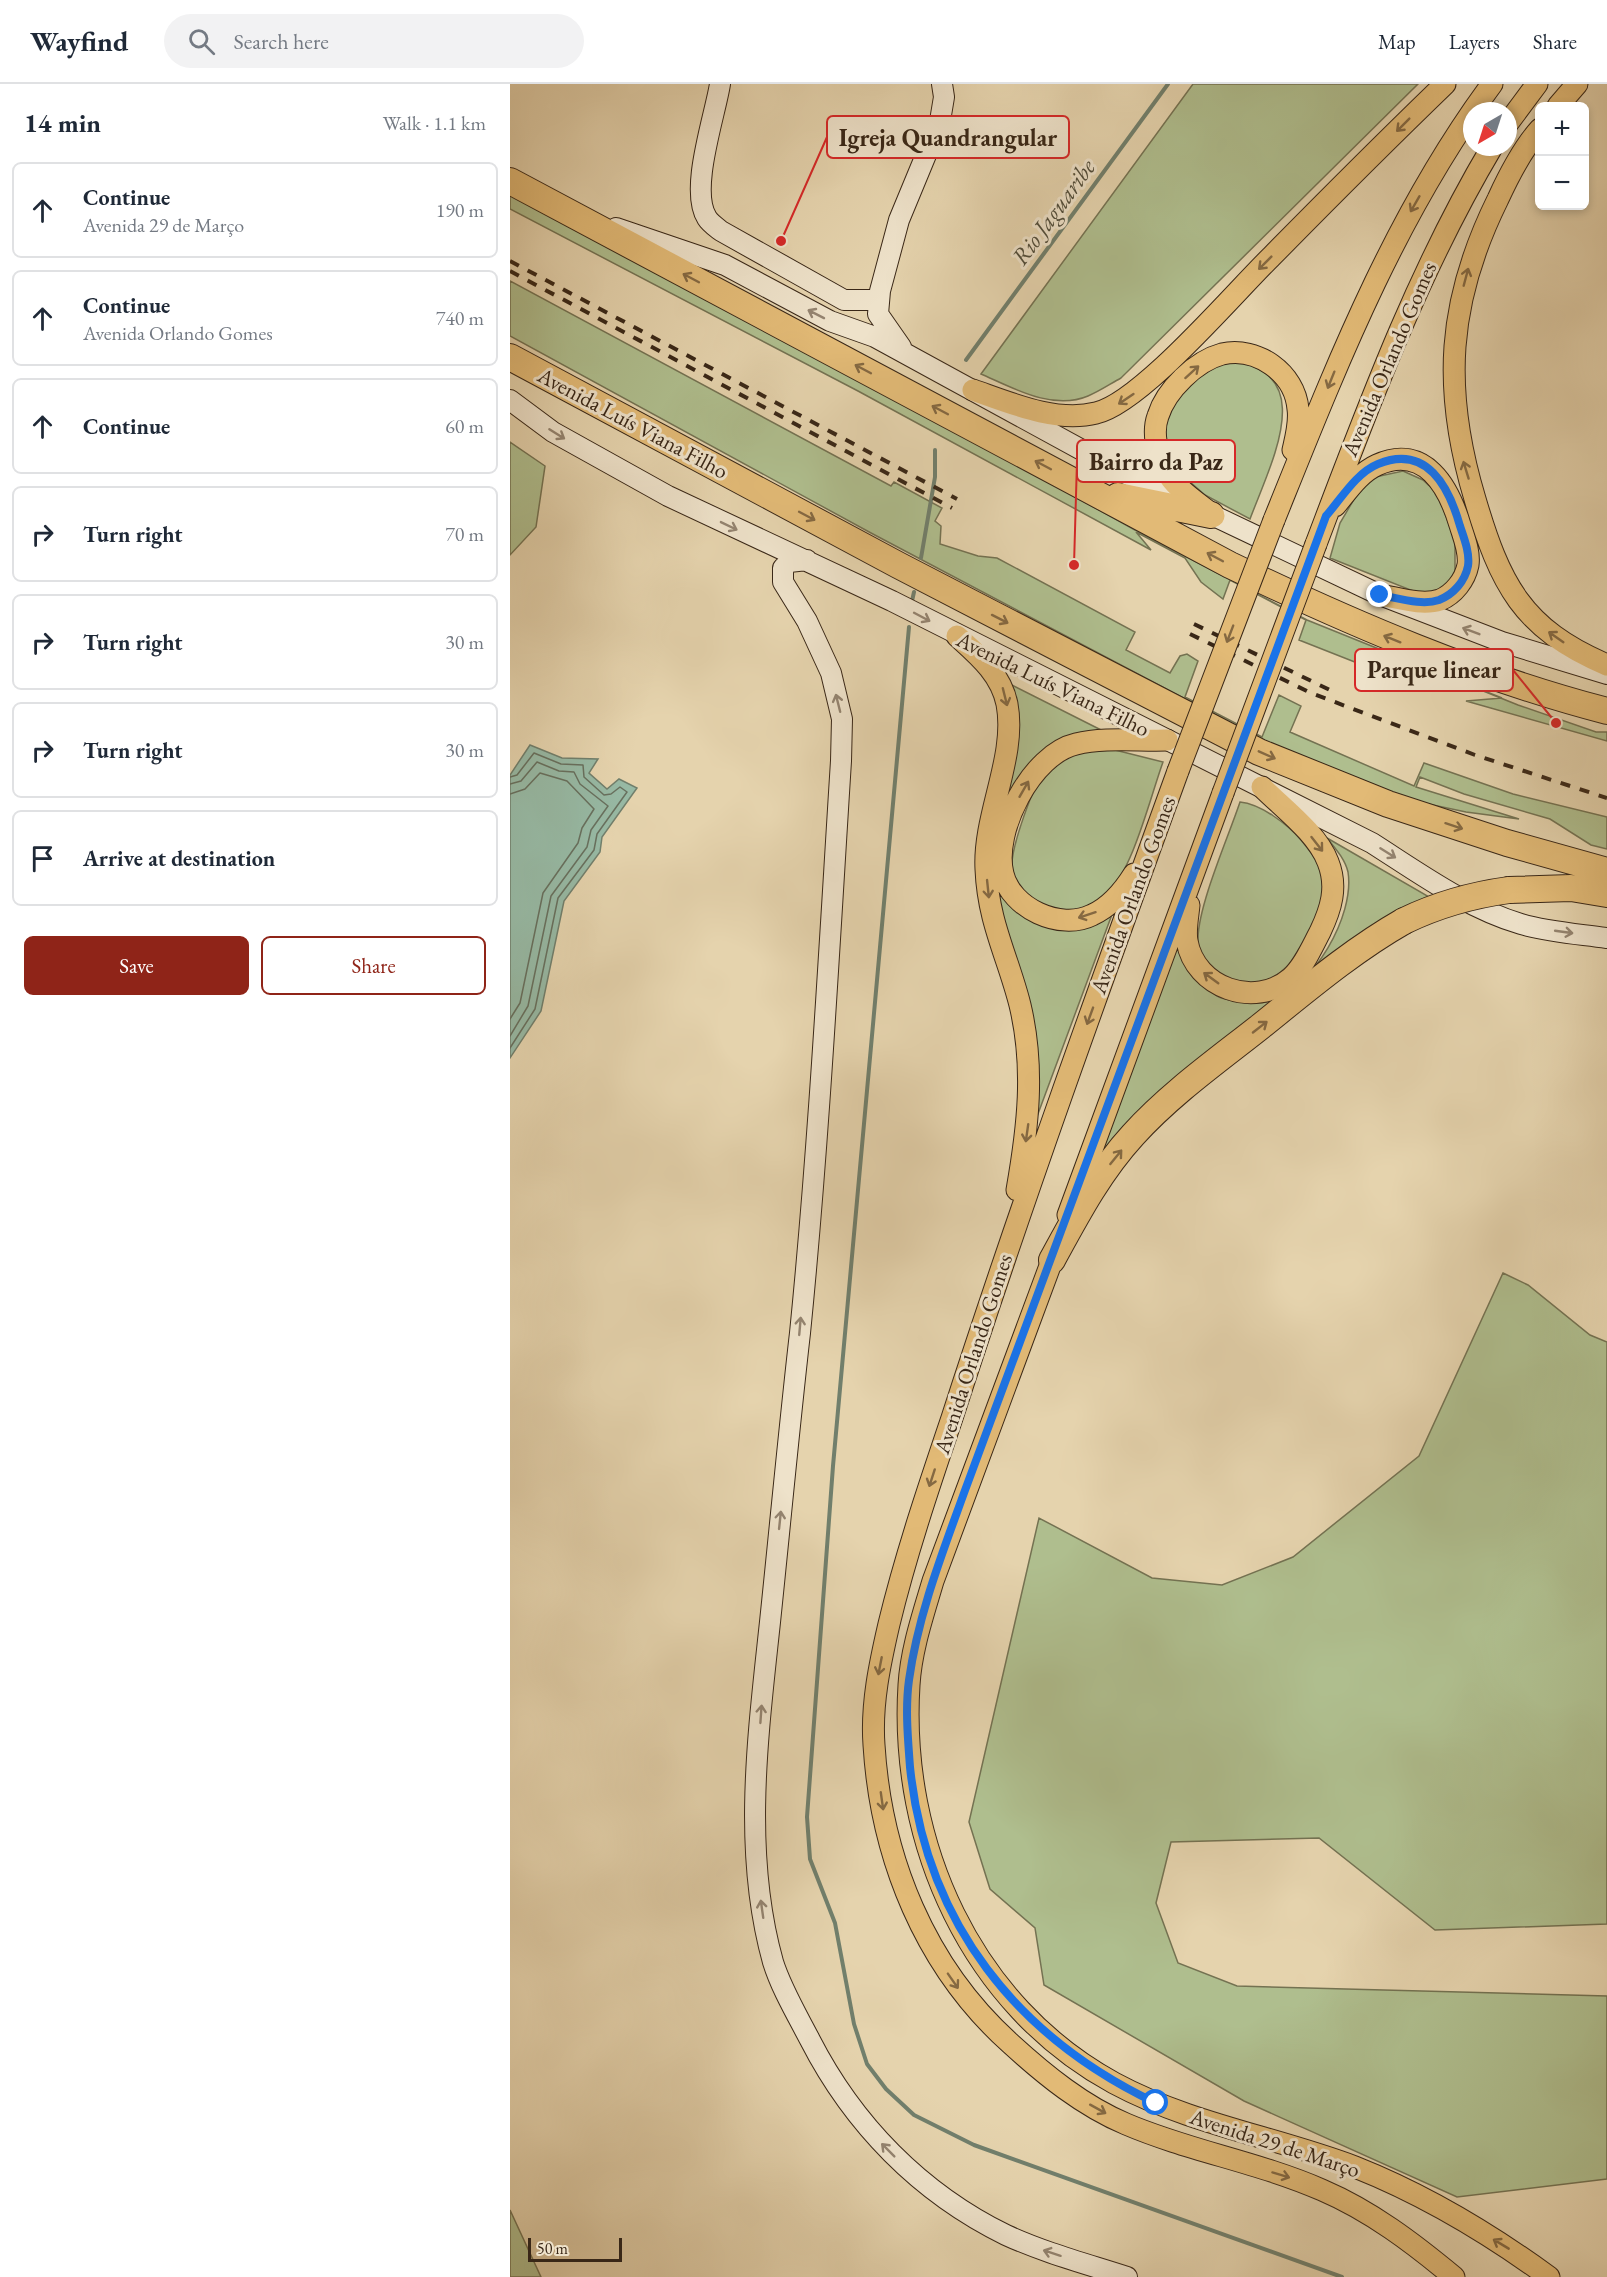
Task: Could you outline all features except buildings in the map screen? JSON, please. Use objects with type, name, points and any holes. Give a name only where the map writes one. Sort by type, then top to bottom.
[{"type":"highway","points":[[510,181],[1230,565],[1328,612],[1483,672],[1607,711]]},
{"type":"highway","name":"Avenida Luís Viana Filho","points":[[510,357],[898,566],[1259,752],[1316,777],[1388,804],[1496,840],[1607,872]]},
{"type":"highway","points":[[1088,489],[1215,517]]},
{"type":"highway","points":[[1052,1260],[1096,1181],[1134,1134],[1186,1086],[1372,939],[1430,908],[1481,894],[1509,890],[1571,888],[1607,894]]},
{"type":"main road","points":[[720,84],[702,177],[702,203],[707,218],[721,231],[844,300],[878,307],[907,353]]},
{"type":"main road","points":[[856,330],[878,307],[900,220],[940,121],[942,84]]},
{"type":"main road","points":[[973,390],[1036,410],[1067,415],[1096,414],[1123,401],[1171,358],[1445,84]]},
{"type":"main road","name":"Avenida Orlando Gomes","points":[[873,1743],[876,1686],[902,1571],[1008,1245],[1178,771],[1274,520],[1334,373],[1400,229],[1467,118],[1492,84]]},
{"type":"main road","points":[[1517,111],[1537,84]]},
{"type":"main road","points":[[1561,102],[1577,84]]},
{"type":"main road","points":[[1535,135],[1508,179],[1482,231],[1466,274],[1457,320],[1452,373],[1456,414],[1463,460],[1481,519],[1500,570],[1517,601],[1540,626],[1573,650],[1607,665]]},
{"type":"main road","name":"Avenida Orlando Gomes","points":[[924,1840],[914,1797],[908,1738],[909,1682],[919,1627],[964,1493],[1353,441],[1414,294],[1465,193],[1487,156]]},
{"type":"main road","points":[[573,215],[725,266],[830,321],[907,353],[1124,473],[1380,595],[1502,642],[1607,674]]},
{"type":"main road","points":[[1215,517],[1179,487],[1166,471],[1159,456],[1156,432],[1157,416],[1169,394],[1196,367],[1223,354],[1253,355],[1268,362],[1290,385],[1295,395],[1299,410],[1297,431],[1282,500]]},
{"type":"main road","name":"Avenida Luís Viana Filho","points":[[510,400],[553,432],[630,476],[741,532],[807,560],[892,601],[1262,787],[1372,843],[1446,890],[1489,912],[1542,929],[1607,938]]},
{"type":"main road","points":[[1326,516],[1357,480],[1378,464],[1409,461],[1428,468],[1441,480],[1453,502],[1468,552],[1468,563],[1462,582],[1440,600],[1428,602],[1380,595]]},
{"type":"main road","points":[[807,560],[789,562],[783,568],[783,582],[807,621],[831,673],[842,719],[841,761],[801,1312],[761,1706],[755,1788],[756,1861],[763,1916],[774,1966],[830,2079],[861,2121],[892,2155],[964,2212],[1006,2235],[1127,2277]]},
{"type":"main road","points":[[954,634],[986,664],[1003,688],[1009,720],[987,841],[985,867],[995,933],[1020,1004],[1030,1075],[1029,1117],[1008,1245]]},
{"type":"main road","points":[[1152,842],[1129,882],[1112,902],[1091,916],[1069,920],[1049,918],[1029,908],[1013,894],[1003,876],[1001,858],[1006,832],[1018,800],[1034,771],[1045,759],[1075,744],[1167,740]]},
{"type":"main road","points":[[1200,853],[1187,921],[1186,940],[1192,958],[1212,981],[1228,989],[1253,994],[1274,988],[1291,977],[1308,956],[1329,913],[1334,896],[1333,877],[1328,860],[1318,844],[1262,787]]},
{"type":"main road","name":"Avenida 29 de Março","points":[[873,1743],[885,1824],[904,1892],[941,1963],[960,1990],[1008,2042],[1071,2093],[1122,2122],[1193,2148],[1318,2188],[1348,2202],[1407,2239],[1454,2277]]},
{"type":"main road","name":"Avenida 29 de Março","points":[[924,1840],[942,1892],[964,1934],[987,1970],[1012,2001],[1078,2059],[1113,2083],[1156,2103],[1355,2167],[1434,2204],[1521,2256],[1549,2277]]},
{"type":"main road","points":[[1407,2239],[1440,2277]]},
{"type":"shaded area","points":[[1193,84],[1418,84],[1121,378],[1088,396],[1061,401],[1033,396],[981,374]]},
{"type":"shaded area","points":[[510,194],[1307,620],[1476,688],[1448,691],[1408,683],[1299,640],[1306,620],[1230,580],[1223,599],[1201,582],[1185,558],[1136,532],[1151,550],[858,391],[510,209]]},
{"type":"shaded area","points":[[510,281],[891,486],[894,482],[942,508],[935,521],[941,526],[940,544],[978,556],[997,558],[1135,632],[1126,650],[1170,673],[1180,656],[1187,654],[1198,661],[1185,697],[1262,737],[1279,695],[1301,706],[1290,732],[1414,786],[1424,763],[1513,794],[1607,817],[1607,849],[1591,845],[1550,819],[1464,794],[1420,777],[1416,787],[1519,819],[1466,812],[1414,801],[1263,740],[871,533],[510,336]]},
{"type":"shaded area","points":[[1219,360],[1251,366],[1271,378],[1281,397],[1282,419],[1278,444],[1250,519],[1205,495],[1166,461],[1160,439],[1174,393]]},
{"type":"shaded area","points":[[510,442],[545,466],[536,527],[510,555]]},
{"type":"shaded area","points":[[1403,471],[1423,480],[1438,494],[1455,541],[1455,573],[1449,586],[1423,595],[1330,558],[1340,523],[1366,479]]},
{"type":"shaded area","points":[[1002,680],[1115,737],[1073,739],[1060,742],[1046,750],[1032,764],[1020,782],[1002,824],[997,865],[1000,881],[1013,901],[1032,917],[1053,925],[1074,926],[1094,920],[1114,909],[1032,1130],[1035,1074],[1032,1036],[1025,999],[997,905],[992,873],[994,835],[1013,745],[1014,723],[1011,702]]},
{"type":"shaded area","points":[[1501,698],[1596,732],[1607,732],[1607,741],[1466,701]]},
{"type":"shaded area","points":[[1115,750],[1163,762],[1140,833],[1124,869],[1106,896],[1094,905],[1065,911],[1037,903],[1025,894],[1012,868],[1019,832],[1035,787],[1046,769],[1063,757],[1083,751]]},
{"type":"shaded area","points":[[1240,802],[1265,811],[1295,834],[1316,860],[1325,883],[1319,917],[1300,952],[1273,977],[1257,984],[1240,985],[1234,983],[1206,961],[1199,948],[1198,938],[1203,907]]},
{"type":"shaded area","points":[[1327,838],[1431,898],[1095,1161],[1178,941],[1195,971],[1211,991],[1223,999],[1248,1003],[1270,1001],[1286,994],[1301,982],[1328,948],[1345,909],[1348,872],[1339,854]]},
{"type":"shaded area","points":[[1503,1273],[1528,1285],[1590,1335],[1607,1342],[1607,1924],[1435,1930],[1319,1838],[1171,1842],[1156,1903],[1178,1963],[1237,1986],[1607,1996],[1607,2179],[1457,2197],[1244,2101],[1044,1985],[1035,1928],[990,1889],[969,1822],[1039,1518],[1152,1578],[1222,1585],[1293,1557],[1419,1456]]},
{"type":"shaded area","points":[[510,2210],[541,2277],[510,2277]]},
{"type":"water","points":[[530,745],[562,758],[598,759],[589,773],[607,789],[619,779],[637,788],[602,837],[600,852],[564,901],[541,1011],[510,1058],[510,775]]},
{"type":"waterway","name":"Rio Jaguaribe","points":[[966,360],[1168,84]]},
{"type":"waterway","points":[[921,558],[935,477],[935,450]]},
{"type":"waterway","points":[[912,601],[914,592]]},
{"type":"waterway","points":[[909,627],[833,1466],[807,1817],[810,1859],[835,1923],[854,2024],[867,2064],[886,2089],[914,2115],[974,2145],[1342,2277]]},
{"type":"railway","points":[[510,261],[957,499]]},
{"type":"railway","points":[[510,271],[952,508]]},
{"type":"railway","points":[[1194,624],[1336,693]]},
{"type":"railway","points":[[1190,634],[1311,693],[1475,755],[1607,798]]},
{"type":"place","name":"Igreja Quandrangular","points":[[781,241]]},
{"type":"place","name":"Bairro da Paz","points":[[1074,565]]},
{"type":"place","name":"Parque linear","points":[[1556,723]]},
{"type":"route","points":[[1156,2103],[1113,2083],[1046,2033],[1012,2001],[987,1970],[964,1934],[942,1892],[924,1840],[914,1797],[908,1738],[909,1682],[919,1627],[964,1493],[1326,516],[1357,480],[1373,466],[1389,461],[1409,461],[1428,468],[1436,474],[1448,491],[1468,552],[1468,563],[1462,582],[1440,600],[1413,601],[1380,595]]}]
